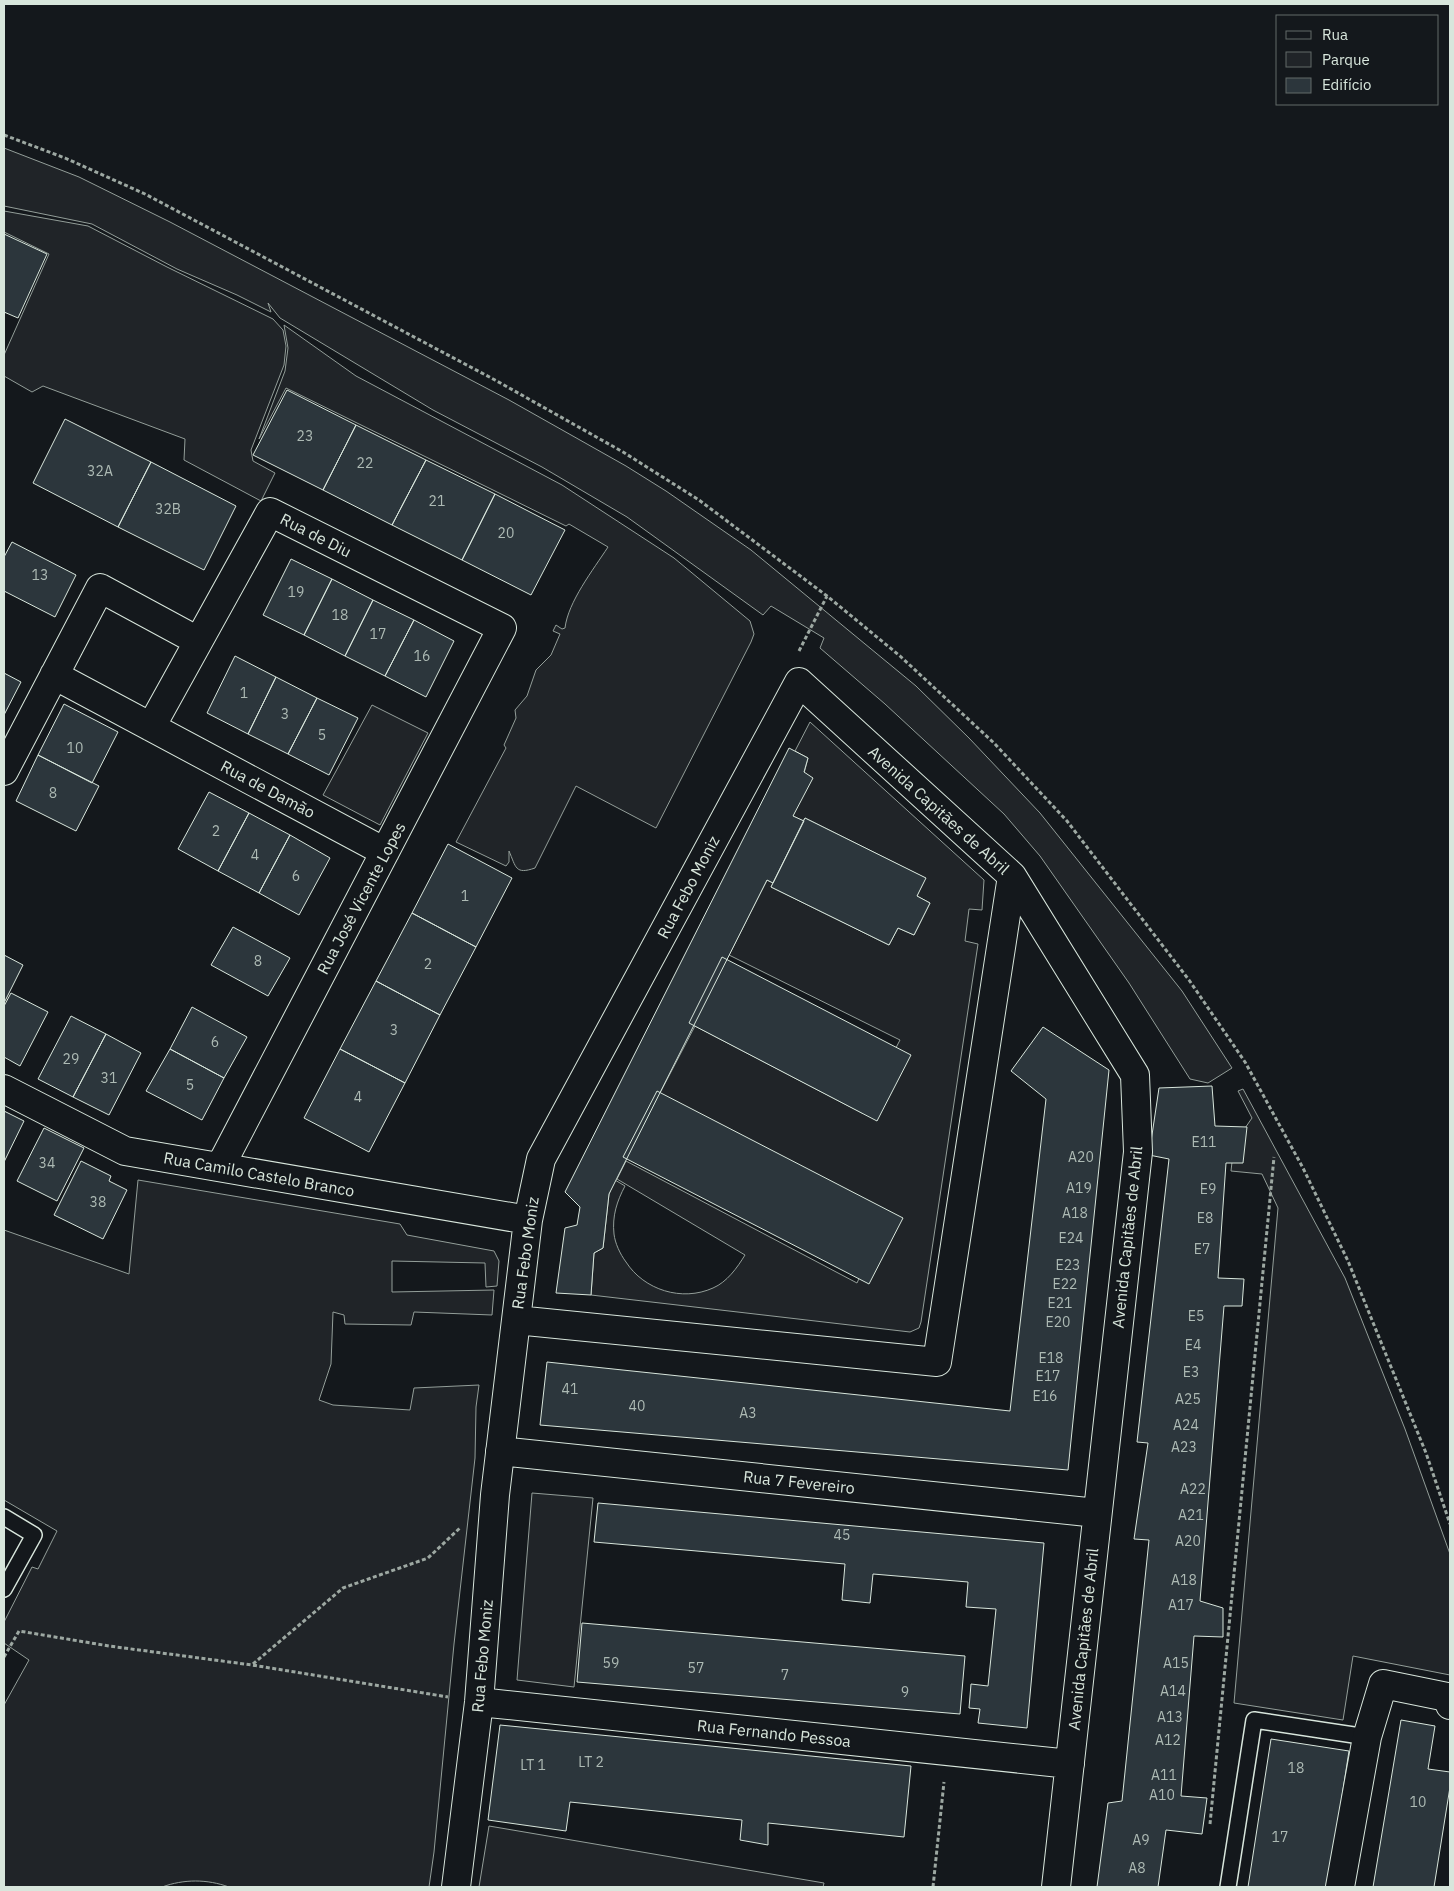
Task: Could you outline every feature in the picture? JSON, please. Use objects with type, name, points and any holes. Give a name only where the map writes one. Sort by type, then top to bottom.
[{"type":"street","name":"Rua de Diu","points":[[151,727],[270,512],[502,628]]},
{"type":"street","points":[[4,771],[100,588],[198,641]]},
{"type":"street","name":"Rua José Vicente Lopes","points":[[220,1168],[502,628]]},
{"type":"street","name":"Rua de Damão","points":[[54,675],[385,852]]},
{"type":"street","name":"Avenida Capitães de Abril","points":[[799,682],[1012,876],[1135,1075],[1138,1152],[1056,1887]]},
{"type":"street","name":"Rua Febo Moniz","points":[[456,1887],[479,1702],[500,1452],[528,1220],[541,1159],[799,682]]},
{"type":"street","points":[[516,1320],[937,1362],[1012,876]]},
{"type":"street","name":"Rua Camilo Castelo Branco","points":[[4,1089],[125,1151],[528,1220]]},
{"type":"street","name":"Rua 7 Fevereiro","points":[[500,1452],[1097,1513]]},
{"type":"street","points":[[1340,1887],[1366,1736],[1383,1684],[1447,1697],[1450,1705]]},
{"type":"street","name":"Rua Fernando Pessoa","points":[[479,1702],[1070,1764]]},
{"type":"lane","points":[[4,1517],[34,1535],[4,1589]]},
{"type":"lane","points":[[1228,1887],[1254,1720],[1366,1736]]},
{"type":"path","points":[[799,682],[793,662],[826,596]]},
{"type":"path","points":[[1209,1828],[1274,1157]]},
{"type":"path","points":[[252,1665],[343,1588],[428,1558],[495,1495]]},
{"type":"path","points":[[4,1657],[19,1631],[109,1646],[252,1665],[479,1702]]},
{"type":"path","points":[[933,1887],[947,1751]]},
{"type":"green space","points":[[4,148],[79,177],[170,222],[509,400],[626,466],[666,491],[751,550],[916,686],[969,738],[1040,813],[1182,991],[1232,1068],[1208,1083],[1190,1079],[1129,983],[1040,856],[1004,814],[885,704],[820,648],[824,638],[771,606],[763,615],[627,517],[542,467],[433,410],[280,318],[268,303],[271,312],[177,269],[92,224],[4,206]]},
{"type":"green space","points":[[4,211],[88,226],[273,319],[283,330],[286,346],[284,365],[251,450],[253,461],[275,473],[261,501],[184,460],[185,439],[43,386],[32,392],[4,376],[4,355],[49,254],[4,232]]},
{"type":"green space","points":[[284,325],[356,376],[562,485],[674,558],[750,621],[754,634],[751,642],[656,828],[576,786],[535,868],[520,870],[515,865],[509,851],[509,862],[506,866],[456,842],[506,748],[504,745],[516,718],[515,710],[527,696],[536,670],[551,655],[560,634],[553,631],[556,625],[562,629],[565,628],[576,597],[608,547],[569,524],[566,526],[286,388],[259,439],[285,371],[288,348]]},
{"type":"green space","points":[[372,705],[428,733],[380,825],[323,795]]},
{"type":"green space","points":[[810,722],[984,880],[982,910],[969,909],[965,941],[978,944],[921,1322],[919,1328],[910,1332],[591,1295],[594,1253],[603,1248],[609,1194],[615,1180],[625,1186],[614,1215],[614,1234],[617,1245],[624,1259],[634,1272],[653,1286],[665,1291],[689,1294],[713,1288],[723,1282],[735,1270],[745,1255],[617,1179],[626,1161],[857,1283],[866,1263],[660,1093],[695,1026],[862,1113],[900,1040],[729,955],[767,880],[773,883],[771,887],[889,945],[898,928],[914,935],[930,903],[917,896],[925,878],[805,818],[803,821],[793,816],[808,758],[795,751]]},
{"type":"green space","points":[[1243,1089],[1345,1278],[1405,1429],[1450,1554],[1450,1675],[1353,1656],[1343,1720],[1234,1703],[1278,1208],[1262,1174],[1231,1171],[1234,1144],[1252,1118],[1238,1091]]},
{"type":"green space","points":[[138,1180],[400,1224],[407,1235],[494,1251],[499,1261],[497,1286],[486,1287],[485,1263],[392,1261],[392,1292],[494,1290],[492,1315],[414,1312],[411,1325],[345,1324],[344,1315],[333,1312],[331,1364],[319,1400],[333,1405],[410,1410],[414,1388],[479,1385],[476,1407],[475,1458],[429,1887],[229,1887],[195,1881],[179,1882],[162,1887],[4,1887],[4,1705],[29,1660],[4,1643],[4,1622],[32,1567],[38,1569],[57,1531],[4,1500],[4,1230],[129,1274]]},
{"type":"green space","points":[[532,1493],[593,1498],[574,1687],[517,1680]]},
{"type":"green space","points":[[489,1826],[824,1883],[823,1887],[479,1887]]},
{"type":"building","points":[[4,234],[47,254],[18,318],[4,312]]},
{"type":"building","points":[[287,390],[356,425],[323,490],[253,455]]},
{"type":"building","points":[[65,419],[151,462],[118,527],[33,483]]},
{"type":"building","points":[[356,425],[426,460],[392,525],[323,490]]},
{"type":"building","points":[[426,460],[495,494],[462,560],[392,525]]},
{"type":"building","points":[[151,462],[236,506],[204,570],[118,527]]},
{"type":"building","points":[[495,494],[565,530],[531,595],[462,560]]},
{"type":"building","points":[[12,542],[76,575],[55,617],[4,591],[4,557]]},
{"type":"building","points":[[291,559],[332,579],[304,635],[263,615]]},
{"type":"building","points":[[332,579],[373,600],[345,656],[304,635]]},
{"type":"building","points":[[373,600],[414,620],[385,676],[345,656]]},
{"type":"building","points":[[414,620],[454,641],[426,697],[385,676]]},
{"type":"building","points":[[235,656],[276,677],[248,734],[207,713]]},
{"type":"building","points":[[4,673],[21,682],[4,715]]},
{"type":"building","points":[[276,677],[317,698],[288,754],[248,734]]},
{"type":"building","points":[[317,698],[358,718],[329,775],[288,754]]},
{"type":"building","points":[[64,704],[118,732],[92,783],[38,755]]},
{"type":"building","points":[[789,748],[808,758],[804,772],[813,778],[793,816],[804,821],[773,883],[767,880],[609,1194],[603,1248],[594,1253],[591,1295],[556,1293],[565,1228],[577,1225],[580,1207],[565,1192]]},
{"type":"building","points":[[38,755],[99,786],[76,831],[16,801]]},
{"type":"building","points":[[209,792],[249,813],[218,871],[178,849]]},
{"type":"building","points":[[249,813],[290,835],[259,893],[218,871]]},
{"type":"building","points":[[805,818],[926,878],[917,896],[930,903],[914,935],[898,928],[889,945],[771,887]]},
{"type":"building","points":[[290,835],[330,858],[299,915],[259,893]]},
{"type":"building","points":[[448,844],[512,878],[476,947],[412,913]]},
{"type":"building","points":[[412,913],[476,947],[440,1015],[376,981]]},
{"type":"building","points":[[233,927],[290,958],[268,996],[211,965]]},
{"type":"building","points":[[4,955],[23,965],[4,1003]]},
{"type":"building","points":[[722,957],[911,1055],[877,1121],[689,1023]]},
{"type":"building","points":[[376,981],[440,1015],[405,1083],[340,1049]]},
{"type":"building","points":[[11,993],[48,1012],[20,1066],[4,1057],[4,1006]]},
{"type":"building","points":[[192,1007],[247,1037],[224,1078],[170,1049]]},
{"type":"building","points":[[71,1016],[106,1034],[73,1097],[38,1079]]},
{"type":"building","points":[[1043,1027],[1109,1070],[1068,1470],[540,1425],[547,1362],[1010,1411],[1046,1099],[1011,1071]]},
{"type":"building","points":[[106,1034],[141,1053],[109,1115],[73,1097]]},
{"type":"building","points":[[170,1049],[224,1078],[202,1120],[146,1091]]},
{"type":"building","points":[[340,1049],[405,1083],[369,1152],[304,1118]]},
{"type":"building","points":[[1212,1086],[1215,1126],[1247,1127],[1243,1163],[1226,1163],[1218,1278],[1244,1279],[1242,1306],[1224,1306],[1200,1601],[1223,1608],[1223,1637],[1194,1636],[1181,1796],[1207,1798],[1202,1834],[1166,1830],[1158,1887],[1097,1887],[1108,1803],[1122,1801],[1149,1540],[1134,1539],[1148,1443],[1137,1442],[1169,1159],[1149,1155],[1159,1088]]},
{"type":"building","points":[[657,1091],[903,1218],[869,1284],[623,1157]]},
{"type":"building","points":[[4,1111],[24,1121],[4,1162]]},
{"type":"building","points":[[44,1128],[84,1148],[57,1201],[17,1181]]},
{"type":"building","points":[[81,1161],[111,1176],[109,1181],[127,1190],[103,1239],[54,1215]]},
{"type":"building","points":[[598,1503],[1044,1543],[1027,1728],[978,1723],[980,1709],[969,1708],[971,1684],[988,1686],[996,1609],[966,1607],[968,1582],[873,1574],[870,1603],[842,1600],[845,1564],[594,1542]]},
{"type":"building","points":[[582,1623],[965,1656],[960,1714],[577,1682]]},
{"type":"building","points":[[1401,1720],[1435,1726],[1428,1769],[1450,1772],[1450,1787],[1434,1887],[1373,1887]]},
{"type":"building","points":[[500,1725],[911,1766],[904,1837],[768,1823],[768,1845],[740,1840],[742,1820],[570,1802],[566,1831],[488,1820]]},
{"type":"building","points":[[1271,1739],[1349,1751],[1328,1887],[1248,1887]]}]
